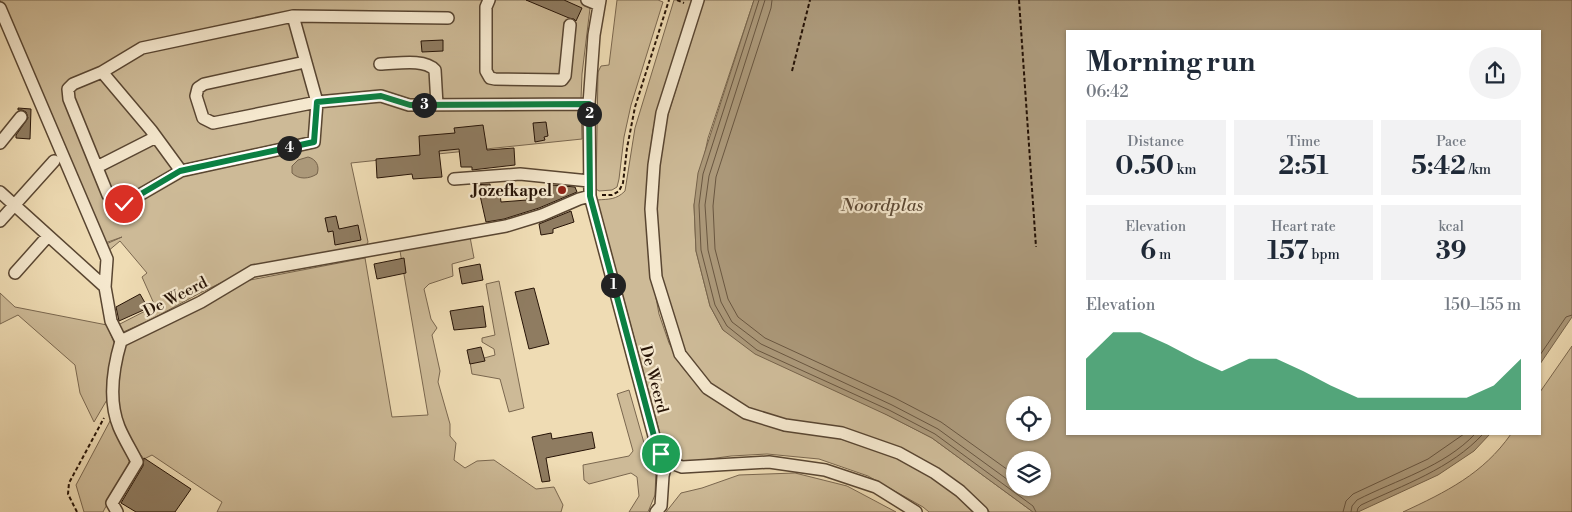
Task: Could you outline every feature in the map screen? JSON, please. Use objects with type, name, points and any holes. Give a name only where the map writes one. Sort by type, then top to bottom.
[{"type":"street","points":[[489,0],[486,7],[486,71],[490,78],[562,80],[565,76],[570,25]]},
{"type":"street","points":[[587,0],[599,3]]},
{"type":"street","points":[[698,0],[662,113],[654,165],[651,209],[656,277],[680,354],[707,388],[746,413],[785,425],[842,434],[900,453],[935,473],[960,491],[982,512]]},
{"type":"street","name":"De Weerd","points":[[599,3],[594,35],[589,104],[590,196],[655,440],[661,454],[668,460]]},
{"type":"street","points":[[0,8],[107,259],[105,287],[111,322],[121,341],[115,361],[113,406],[118,426],[137,462],[112,503],[117,512]]},
{"type":"street","points":[[293,16],[317,102],[314,142],[180,171],[124,204],[117,203],[108,195],[69,99],[68,89],[73,84],[102,72],[142,48],[293,16],[448,18]]},
{"type":"street","points":[[305,62],[204,84],[198,88],[196,96],[203,118],[213,124],[317,102],[381,96],[410,105],[589,104]]},
{"type":"street","points":[[380,64],[424,63],[431,66],[434,70],[437,105]]},
{"type":"street","points":[[102,72],[156,137],[180,171]]},
{"type":"street","points":[[0,142],[21,117]]},
{"type":"street","points":[[97,167],[156,137]]},
{"type":"street","points":[[0,221],[54,161]]},
{"type":"street","points":[[454,179],[520,174],[589,181]]},
{"type":"street","points":[[0,192],[105,287]]},
{"type":"street","name":"De Weerd","points":[[121,341],[201,302],[253,271],[506,226],[542,216],[590,196]]},
{"type":"street","points":[[16,273],[48,236]]},
{"type":"street","points":[[656,512],[661,506],[663,476],[668,460],[682,467],[769,462],[825,470],[876,487],[916,512]]},
{"type":"path","points":[[590,196],[612,194],[619,191],[623,183],[627,148],[635,107],[669,0]]},
{"type":"path","points":[[792,70],[810,0]]},
{"type":"path","points":[[1019,0],[1036,247]]},
{"type":"path","points":[[77,512],[68,494],[69,483],[104,417],[113,406]]},
{"type":"shaded area","points":[[0,0],[591,0],[582,74],[582,139],[351,163],[368,242],[366,246],[253,267],[121,333],[116,326],[155,306],[142,277],[147,273],[120,241],[107,252],[104,245],[122,237],[105,243]]},
{"type":"shaded area","points":[[617,0],[658,0],[663,2],[631,105],[624,137],[617,187],[612,190],[599,191],[596,189],[598,72],[601,66],[609,65]]},
{"type":"shaded area","points":[[674,0],[693,0],[653,130],[646,206],[650,266],[659,314],[669,343],[682,367],[701,389],[719,402],[835,437],[902,460],[932,476],[976,512],[929,512],[868,476],[819,459],[767,454],[731,456],[688,462],[673,457],[663,445],[597,200],[615,198],[625,191],[635,128]]},
{"type":"shaded area","points":[[704,0],[754,0],[708,138],[694,205],[696,251],[710,306],[723,330],[932,438],[1006,492],[1006,496],[1011,496],[1033,512],[990,512],[961,487],[830,427],[777,418],[752,410],[721,392],[704,378],[691,363],[679,340],[670,316],[661,272],[657,223],[658,168],[667,118]]},
{"type":"shaded area","points":[[470,237],[474,258],[452,264],[453,276],[429,284],[424,289],[431,319],[437,328],[432,335],[440,371],[438,382],[450,424],[450,436],[456,443],[454,460],[465,468],[477,461],[494,460],[536,489],[554,487],[563,505],[561,512],[217,512],[222,502],[152,455],[144,459],[136,449],[121,416],[117,391],[120,359],[129,341],[245,281],[365,258],[392,417],[428,415],[400,251]]},
{"type":"shaded area","points":[[499,281],[524,408],[509,412],[500,379],[472,374],[470,362],[495,355],[494,349],[482,342],[482,338],[495,335],[486,284]]},
{"type":"shaded area","points":[[0,293],[15,307],[107,325],[115,345],[108,398],[94,422],[80,393],[75,365],[18,315],[0,324]]},
{"type":"shaded area","points":[[1572,346],[1572,512],[1403,512],[1449,489],[1476,471],[1500,448],[1510,435],[1541,435],[1541,391]]},
{"type":"shaded area","points":[[629,390],[646,450],[656,470],[655,495],[648,512],[629,512],[639,496],[637,477],[631,473],[589,484],[584,480],[583,465],[629,456],[633,451],[617,394]]},
{"type":"shaded area","points":[[110,421],[128,452],[129,462],[127,469],[103,512],[84,512],[76,485]]},
{"type":"shaded area","points":[[795,473],[847,486],[896,512],[666,512],[681,493],[739,475]]},
{"type":"water","name":"Noordplas","points":[[754,0],[1572,0],[1572,317],[1541,363],[1541,30],[1066,30],[1066,435],[1489,435],[1474,451],[1438,475],[1358,512],[1033,512],[1011,496],[1051,496],[1051,451],[1006,451],[1006,492],[932,438],[755,354],[723,330],[710,306],[696,251],[694,205],[698,173]]},
{"type":"water","points":[[308,157],[317,163],[317,174],[304,178],[292,173],[292,166],[298,160]]},
{"type":"building","points":[[526,0],[564,0],[582,8],[576,21]]},
{"type":"building","points":[[443,40],[443,51],[422,52],[421,41]]},
{"type":"building","points":[[18,108],[31,109],[30,139],[16,138],[16,135],[28,118],[26,112],[18,110]]},
{"type":"building","points":[[546,122],[548,136],[544,137],[545,140],[535,142],[533,123]]},
{"type":"building","points":[[483,125],[487,150],[514,148],[515,165],[472,170],[472,167],[461,167],[459,149],[439,151],[442,177],[413,179],[412,174],[377,178],[376,159],[420,155],[419,136],[455,133],[454,128]]},
{"type":"building","points":[[490,184],[491,196],[500,194],[501,202],[527,200],[526,192],[547,191],[552,185],[575,187],[577,192],[539,208],[504,219],[486,222],[479,191],[473,191],[473,185]]},
{"type":"building","points":[[571,211],[574,222],[553,229],[553,233],[541,235],[539,224]]},
{"type":"building","points":[[336,216],[339,229],[358,225],[361,240],[335,245],[333,231],[328,232],[325,218]]},
{"type":"building","points":[[404,258],[406,273],[377,279],[374,264]]},
{"type":"building","points":[[480,264],[483,280],[462,284],[459,268]]},
{"type":"building","points":[[534,288],[549,344],[529,349],[515,292]]},
{"type":"building","points":[[140,294],[148,308],[119,321],[116,307]]},
{"type":"building","points":[[483,306],[486,327],[454,330],[450,311]]},
{"type":"building","points":[[481,347],[485,361],[470,364],[467,350]]},
{"type":"building","points":[[592,432],[595,448],[546,458],[550,481],[542,482],[532,437],[551,433],[552,439]]},
{"type":"building","points":[[144,458],[191,489],[175,512],[136,512],[121,503],[143,466]]},
{"type":"place","name":"Jozefkapel","points":[[562,190]]},
{"type":"route","points":[[124,204],[180,171],[314,142],[317,102],[381,96],[410,105],[589,104],[590,196],[655,440],[661,454]]}]
